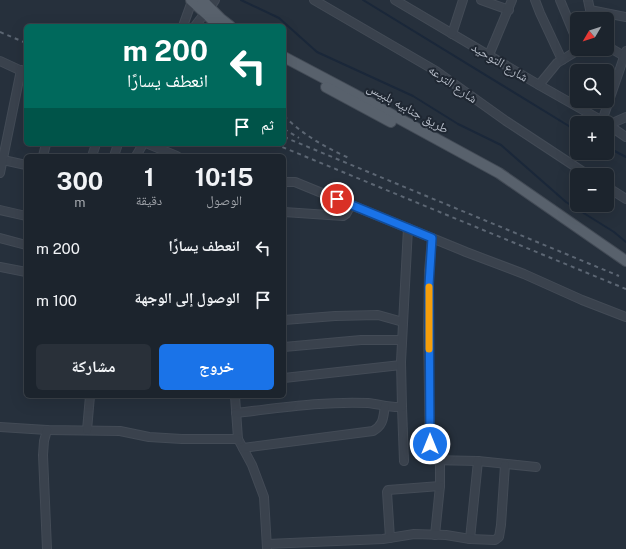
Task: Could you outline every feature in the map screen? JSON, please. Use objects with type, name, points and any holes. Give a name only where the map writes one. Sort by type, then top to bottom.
[{"type":"main road","points":[[195,0],[210,7],[227,24]]},
{"type":"main road","points":[[210,7],[218,24]]},
{"type":"main road","name":"طريق جنابيه بلبيس","points":[[286,59],[492,169],[626,261]]},
{"type":"main road","name":"طريق جنابيه بلبيس","points":[[286,66],[496,178],[517,186]]},
{"type":"street","points":[[184,24],[195,0]]},
{"type":"street","name":"شارع الترعه","points":[[314,0],[436,71],[578,168]]},
{"type":"street","points":[[452,34],[463,0]]},
{"type":"street","points":[[481,0],[508,10]]},
{"type":"street","points":[[489,55],[512,0]]},
{"type":"street","points":[[535,0],[562,60]]},
{"type":"street","points":[[560,0],[570,24]]},
{"type":"street","points":[[588,0],[590,10],[626,17]]},
{"type":"street","name":"شارع التوحيد","points":[[400,1],[452,34],[593,116]]},
{"type":"street","points":[[197,24],[210,7]]},
{"type":"street","points":[[608,116],[625,54],[614,50]]},
{"type":"street","points":[[538,85],[553,67],[570,55]]},
{"type":"street","points":[[0,61],[23,71],[0,173]]},
{"type":"street","points":[[614,121],[626,117]]},
{"type":"street","name":"شارع التوحيد","points":[[614,129],[626,137]]},
{"type":"street","points":[[153,146],[172,154]]},
{"type":"street","points":[[3,160],[24,165]]},
{"type":"street","points":[[286,182],[295,182],[524,274],[582,300],[626,316]]},
{"type":"street","points":[[614,191],[626,199]]},
{"type":"street","points":[[286,212],[343,216],[346,214],[351,205]]},
{"type":"street","points":[[0,210],[24,214]]},
{"type":"street","points":[[404,461],[401,365],[408,228]]},
{"type":"street","points":[[0,238],[24,244]]},
{"type":"street","points":[[432,238],[429,285],[430,458],[432,461],[478,461],[536,467]]},
{"type":"street","points":[[0,267],[24,272]]},
{"type":"street","points":[[286,320],[335,316],[378,315],[403,322]]},
{"type":"street","points":[[286,347],[361,340],[402,340]]},
{"type":"street","points":[[286,378],[401,365]]},
{"type":"street","points":[[87,430],[90,398]]},
{"type":"street","points":[[235,398],[238,439],[252,465],[264,497],[267,547],[390,538],[414,534],[446,535],[470,540],[498,539],[501,525],[505,464]]},
{"type":"street","points":[[236,414],[311,405],[369,403],[402,407]]},
{"type":"street","points":[[243,448],[373,431],[379,428],[383,422],[385,406]]},
{"type":"street","points":[[0,427],[120,432],[162,438],[238,439]]},
{"type":"street","points":[[47,430],[43,454],[47,549]]},
{"type":"street","points":[[435,535],[440,486],[440,461]]},
{"type":"street","points":[[470,540],[478,461]]},
{"type":"street","points":[[390,538],[388,490],[440,486]]},
{"type":"waterway","points":[[241,0],[279,18],[286,24]]},
{"type":"waterway","points":[[363,0],[570,127]]},
{"type":"waterway","points":[[286,24],[317,52],[413,96],[458,124],[501,145],[566,202],[614,232],[626,242]]},
{"type":"waterway","points":[[614,151],[626,157]]},
{"type":"railway","points":[[0,32],[24,42]]},
{"type":"railway","points":[[286,118],[315,140],[349,158]]},
{"type":"railway","points":[[286,130],[299,138]]},
{"type":"railway","points":[[286,138],[619,276]]},
{"type":"railway","points":[[280,146],[626,289]]},
{"type":"slow traffic","points":[[429,287],[429,349]]},
{"type":"route","points":[[337,199],[432,238],[429,270],[428,329],[430,444]]}]
